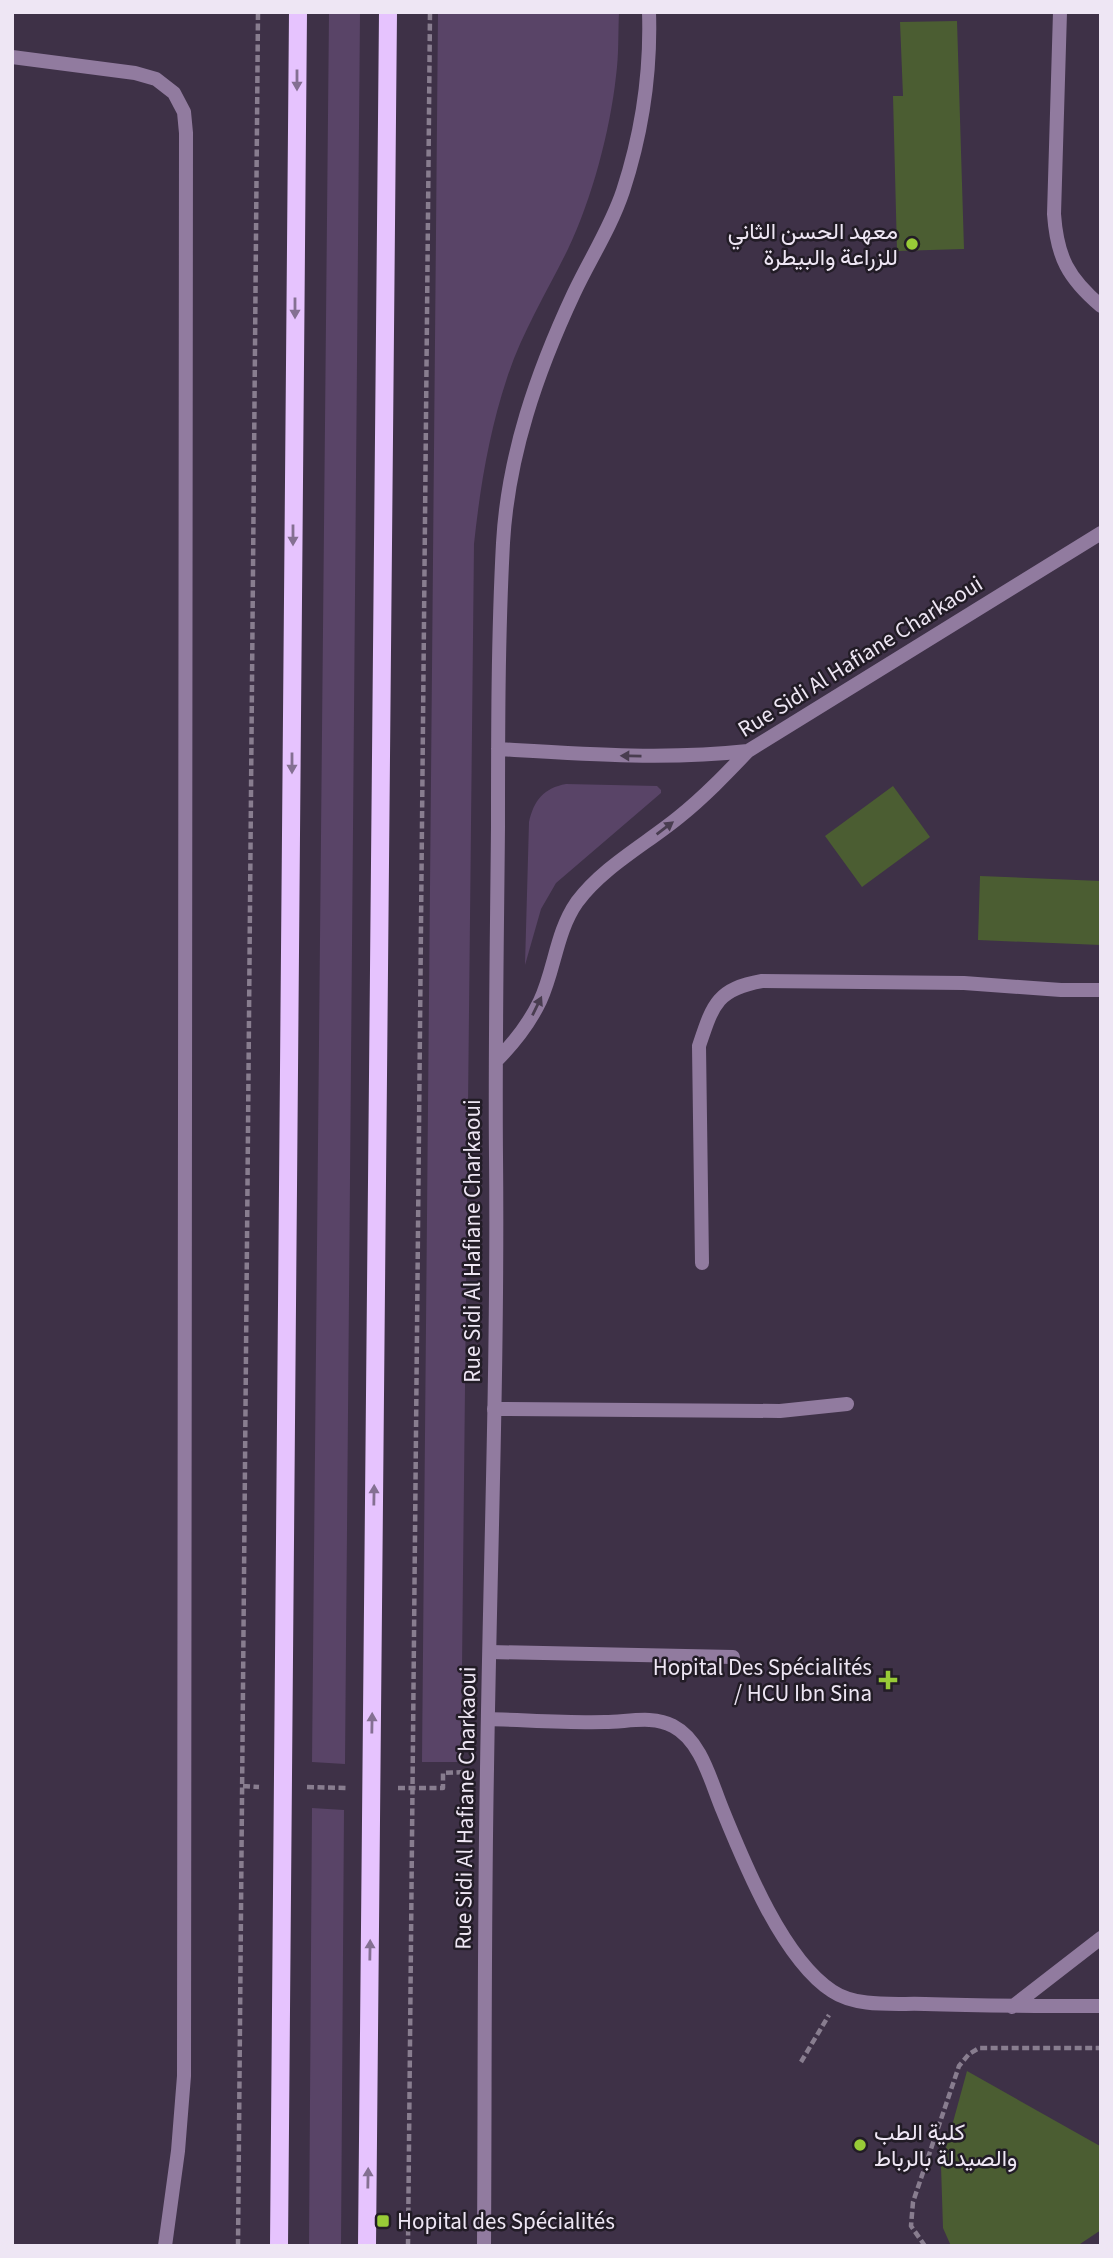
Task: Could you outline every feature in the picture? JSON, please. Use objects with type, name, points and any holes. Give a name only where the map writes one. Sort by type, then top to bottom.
[{"type":"main road","points":[[279,2246],[298,12]]},
{"type":"main road","points":[[367,2246],[388,12]]},
{"type":"street","points":[[496,1060],[498,749],[503,539],[516,453],[532,393],[550,346],[622,194],[636,144],[646,92],[649,12]]},
{"type":"street","points":[[1060,12],[1054,214],[1056,241],[1065,266],[1080,288],[1101,306]]},
{"type":"street","points":[[12,57],[135,73],[156,79],[174,93],[184,112],[186,133],[184,2076],[178,2151],[165,2246]]},
{"type":"street","name":"Rue Sidi Al Hafiane Charkaoui","points":[[484,2246],[496,1060],[514,1043],[541,1000],[564,925],[593,884],[704,796],[748,751],[1101,533]]},
{"type":"street","points":[[498,749],[659,756],[748,751]]},
{"type":"street","points":[[702,1263],[699,1046],[709,1015],[723,995],[738,985],[762,981],[964,983],[1101,990]]},
{"type":"street","points":[[494,1409],[780,1411],[847,1404]]},
{"type":"street","points":[[490,1652],[733,1657]]},
{"type":"street","points":[[488,1719],[604,1722],[650,1720],[665,1722],[685,1734],[697,1750],[752,1876],[796,1957],[817,1980],[840,1996],[872,2002],[1012,2007],[1101,2006]]},
{"type":"street","points":[[1012,2007],[1101,1938]]},
{"type":"path","points":[[238,2246],[258,12]]},
{"type":"path","points":[[408,2246],[430,12]]},
{"type":"path","points":[[801,2062],[840,1996]]},
{"type":"path","points":[[925,2246],[911,2226],[913,2202],[959,2066],[964,2060],[979,2048],[1101,2048]]},
{"type":"shaded area","points":[[329,12],[360,12],[345,1764],[312,1762]]},
{"type":"shaded area","points":[[438,12],[619,12],[618,60],[605,142],[577,229],[527,328],[507,378],[486,460],[474,544],[461,1762],[422,1762]]},
{"type":"shaded area","points":[[566,784],[657,786],[661,793],[556,883],[541,909],[525,965],[529,822],[541,796]]},
{"type":"shaded area","points":[[312,1808],[344,1810],[341,2246],[309,2246]]},
{"type":"building","points":[[957,21],[964,249],[897,251],[893,96],[903,96],[900,22]]},
{"type":"building","points":[[893,786],[930,837],[862,887],[825,836]]},
{"type":"building","points":[[980,876],[1101,881],[1101,945],[978,940]]},
{"type":"building","points":[[967,2071],[1100,2146],[1101,2230],[1077,2246],[951,2246],[943,2228],[941,2166]]},
{"type":"place","name":"معهد الحسن الثاني للزراعة والبيطرة","points":[[912,244]]},
{"type":"place","name":"Hopital Des Spécialités / HCU Ibn Sina","points":[[888,1680]]},
{"type":"place","name":"كلية الطب والصيدلة بالرباط","points":[[860,2145]]},
{"type":"place","name":"Hopital des Spécialités","points":[[383,2221]]}]
